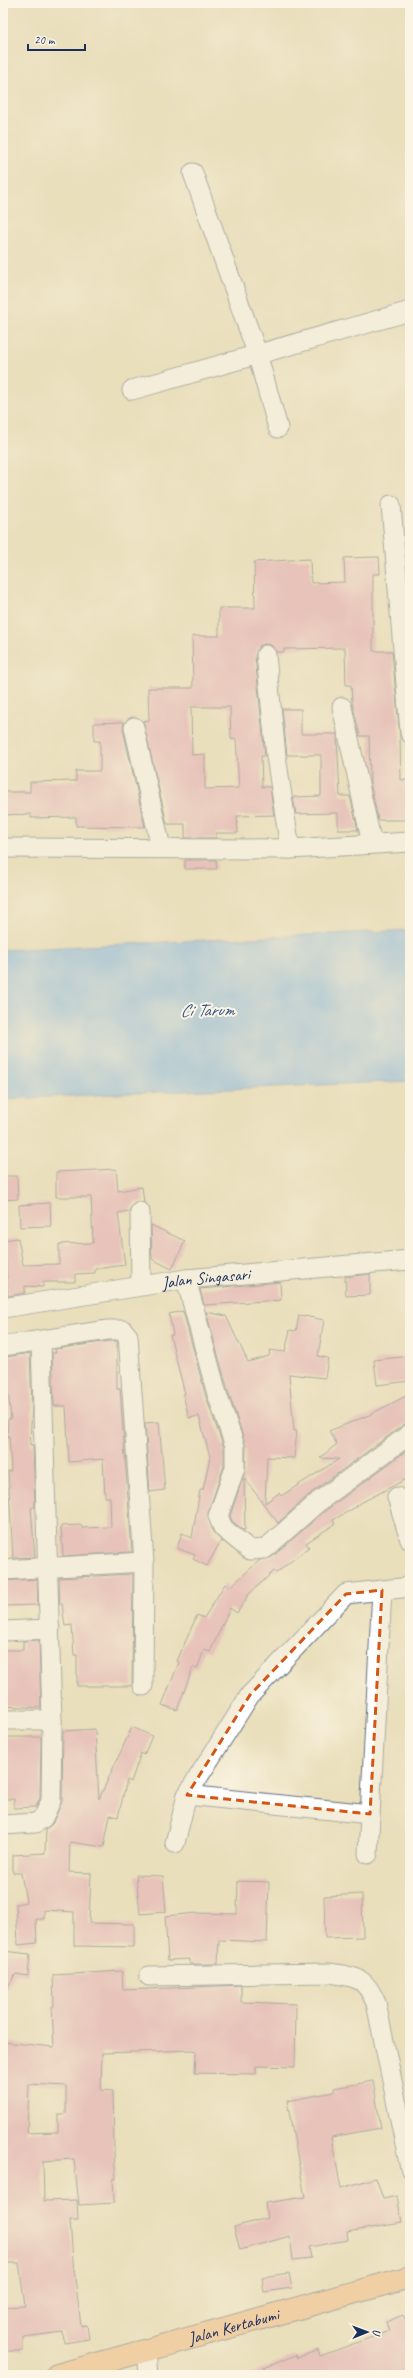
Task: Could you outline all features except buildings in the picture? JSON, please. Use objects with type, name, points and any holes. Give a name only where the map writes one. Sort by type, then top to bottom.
[{"type":"main road","name":"Jalan Kertabumi","points":[[57,2375],[410,2277]]},
{"type":"street","points":[[193,173],[257,353],[278,428]]},
{"type":"street","points":[[132,390],[257,353],[410,311]]},
{"type":"street","points":[[391,505],[410,733]]},
{"type":"street","points":[[266,654],[276,756],[290,849]]},
{"type":"street","points":[[342,707],[372,844]]},
{"type":"street","points":[[134,727],[161,848]]},
{"type":"street","points":[[3,848],[290,849],[410,842]]},
{"type":"street","points":[[140,1212],[141,1285]]},
{"type":"street","name":"Jalan Singasari","points":[[3,1308],[186,1279],[410,1260]]},
{"type":"street","points":[[186,1279],[217,1394],[236,1446],[235,1468],[218,1516],[223,1528],[250,1550],[265,1549],[318,1502],[410,1434]]},
{"type":"street","points":[[3,1346],[41,1342],[108,1330],[123,1330],[128,1336],[144,1562],[142,1686]]},
{"type":"street","points":[[3,1825],[36,1823],[48,1811],[52,1801],[50,1630],[41,1342]]},
{"type":"street","points":[[397,1497],[410,1540]]},
{"type":"street","points":[[3,1570],[144,1562]]},
{"type":"street","points":[[175,1843],[187,1795],[250,1695],[346,1594],[410,1587]]},
{"type":"street","points":[[368,1854],[382,1590]]},
{"type":"street","points":[[3,1631],[50,1630]]},
{"type":"street","points":[[3,1720],[52,1720]]},
{"type":"street","points":[[187,1795],[370,1814]]},
{"type":"street","points":[[150,1976],[330,1973],[358,1978],[368,1986],[376,2003],[410,2168]]},
{"type":"street","points":[[147,2351],[150,2375]]},
{"type":"highlighted area","points":[[382,1590],[370,1814],[187,1795],[250,1695],[346,1594]]},
{"type":"water","name":"Ci Tarum","points":[[410,930],[410,1081],[3,1099],[3,950]]}]
